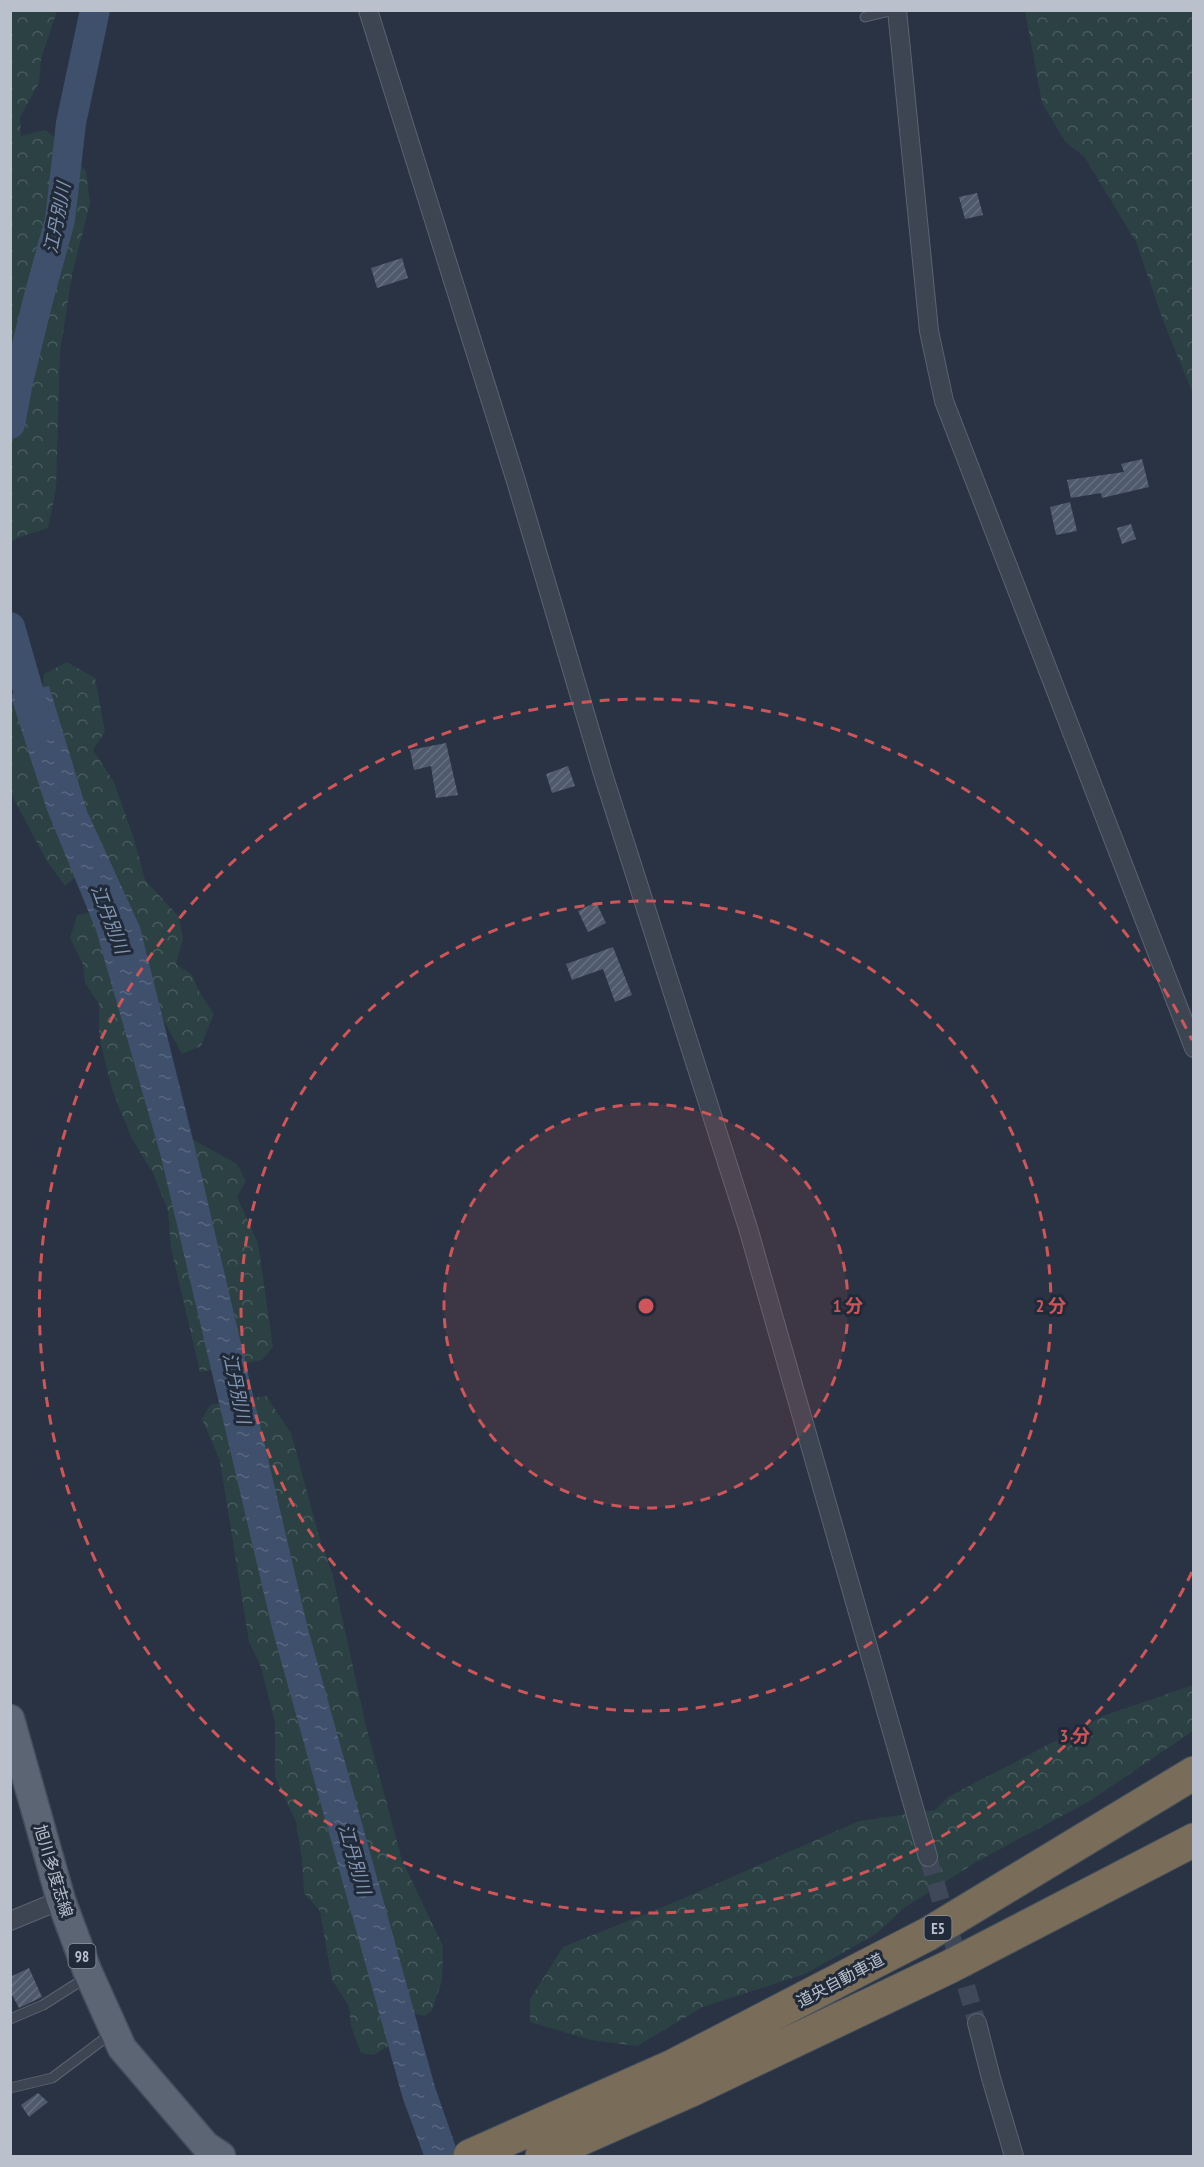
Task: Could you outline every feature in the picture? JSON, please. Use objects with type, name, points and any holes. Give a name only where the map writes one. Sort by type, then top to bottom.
[{"type":"highway","name":"道央自動車道","points":[[542,2157],[681,2079],[1194,1773]]},
{"type":"highway","name":"道央自動車道","points":[[470,2157],[681,2079],[949,1967],[1194,1840]]},
{"type":"main road","name":"旭川多度志線","points":[[10,1719],[61,1900],[89,1975],[114,2032],[122,2048],[206,2146],[221,2157]]},
{"type":"street","points":[[368,10],[516,481],[603,774],[748,1228],[928,1857]]},
{"type":"street","points":[[895,10],[928,331],[944,401],[1194,1047]]},
{"type":"street","points":[[10,1921],[61,1900]]},
{"type":"street","points":[[977,2023],[990,2078],[1014,2157]]},
{"type":"lane","points":[[865,17],[895,10]]},
{"type":"lane","points":[[10,2019],[43,2005],[89,1975]]},
{"type":"lane","points":[[10,2088],[52,2078],[114,2032]]},
{"type":"green space","points":[[11,10],[57,11],[41,59],[39,83],[20,117],[21,136],[45,130],[56,138],[86,171],[90,203],[72,275],[60,352],[56,489],[48,528],[11,542]]},
{"type":"green space","points":[[1025,11],[1193,11],[1193,394],[1164,323],[1136,242],[1084,156],[1066,143],[1042,103]]},
{"type":"green space","points":[[67,662],[95,678],[105,732],[93,750],[114,782],[134,839],[145,880],[179,917],[183,939],[176,964],[192,975],[200,993],[214,1014],[201,1046],[182,1054],[154,1003],[41,701],[44,674]]},
{"type":"green space","points":[[10,693],[34,749],[80,873],[65,886],[48,863],[11,794]]},
{"type":"green space","points":[[99,912],[170,1127],[237,1164],[246,1181],[237,1197],[258,1243],[273,1347],[262,1360],[200,1372],[171,1248],[168,1211],[153,1173],[132,1139],[112,1089],[99,1036],[99,1004],[85,983],[83,964],[70,938],[77,915]]},
{"type":"green space","points":[[266,1396],[291,1433],[319,1536],[333,1576],[366,1726],[402,1860],[443,1946],[442,1981],[432,2010],[425,2016],[406,2012],[379,1992],[388,2046],[374,2055],[361,2053],[351,2026],[349,2006],[332,1980],[320,1911],[304,1893],[302,1859],[296,1822],[275,1777],[275,1723],[261,1667],[249,1642],[220,1461],[202,1419],[210,1405]]},
{"type":"green space","points":[[1193,1685],[1193,1731],[1088,1802],[978,1861],[904,1908],[876,1934],[805,1974],[703,2007],[637,2046],[591,2040],[530,2022],[530,1999],[563,1947],[675,1902],[859,1821],[935,1810],[948,1797],[1103,1716]]},
{"type":"water","points":[[49,686],[87,811],[140,927],[196,1152],[307,1625],[435,2087],[459,2156],[424,2156],[403,2099],[273,1632],[161,1157],[96,930],[47,810],[10,694]]},
{"type":"building","points":[[977,193],[983,215],[965,219],[959,197]]},
{"type":"building","points":[[402,258],[408,278],[377,288],[371,268]]},
{"type":"building","points":[[1142,459],[1149,487],[1102,498],[1101,493],[1071,498],[1067,480],[1124,472],[1121,464]]},
{"type":"building","points":[[1070,502],[1077,531],[1056,535],[1050,507]]},
{"type":"building","points":[[1131,524],[1136,539],[1122,544],[1117,528]]},
{"type":"building","points":[[446,743],[458,795],[436,798],[431,766],[414,770],[410,750]]},
{"type":"building","points":[[568,766],[575,786],[552,793],[546,774]]},
{"type":"building","points":[[596,902],[606,923],[588,932],[578,911]]},
{"type":"building","points":[[613,947],[632,995],[615,1002],[603,969],[572,980],[566,964]]},
{"type":"building","points":[[29,1968],[42,1997],[19,2008],[10,1991],[10,1977]]},
{"type":"building","points":[[38,2093],[48,2102],[29,2117],[21,2105]]},
{"type":"waterway","name":"江丹別川","points":[[10,424],[38,300],[60,220],[71,123],[95,10]]},
{"type":"waterway","name":"江丹別川","points":[[10,627],[39,728]]},
{"type":"tunnel","points":[[928,1857],[977,2023]]}]
